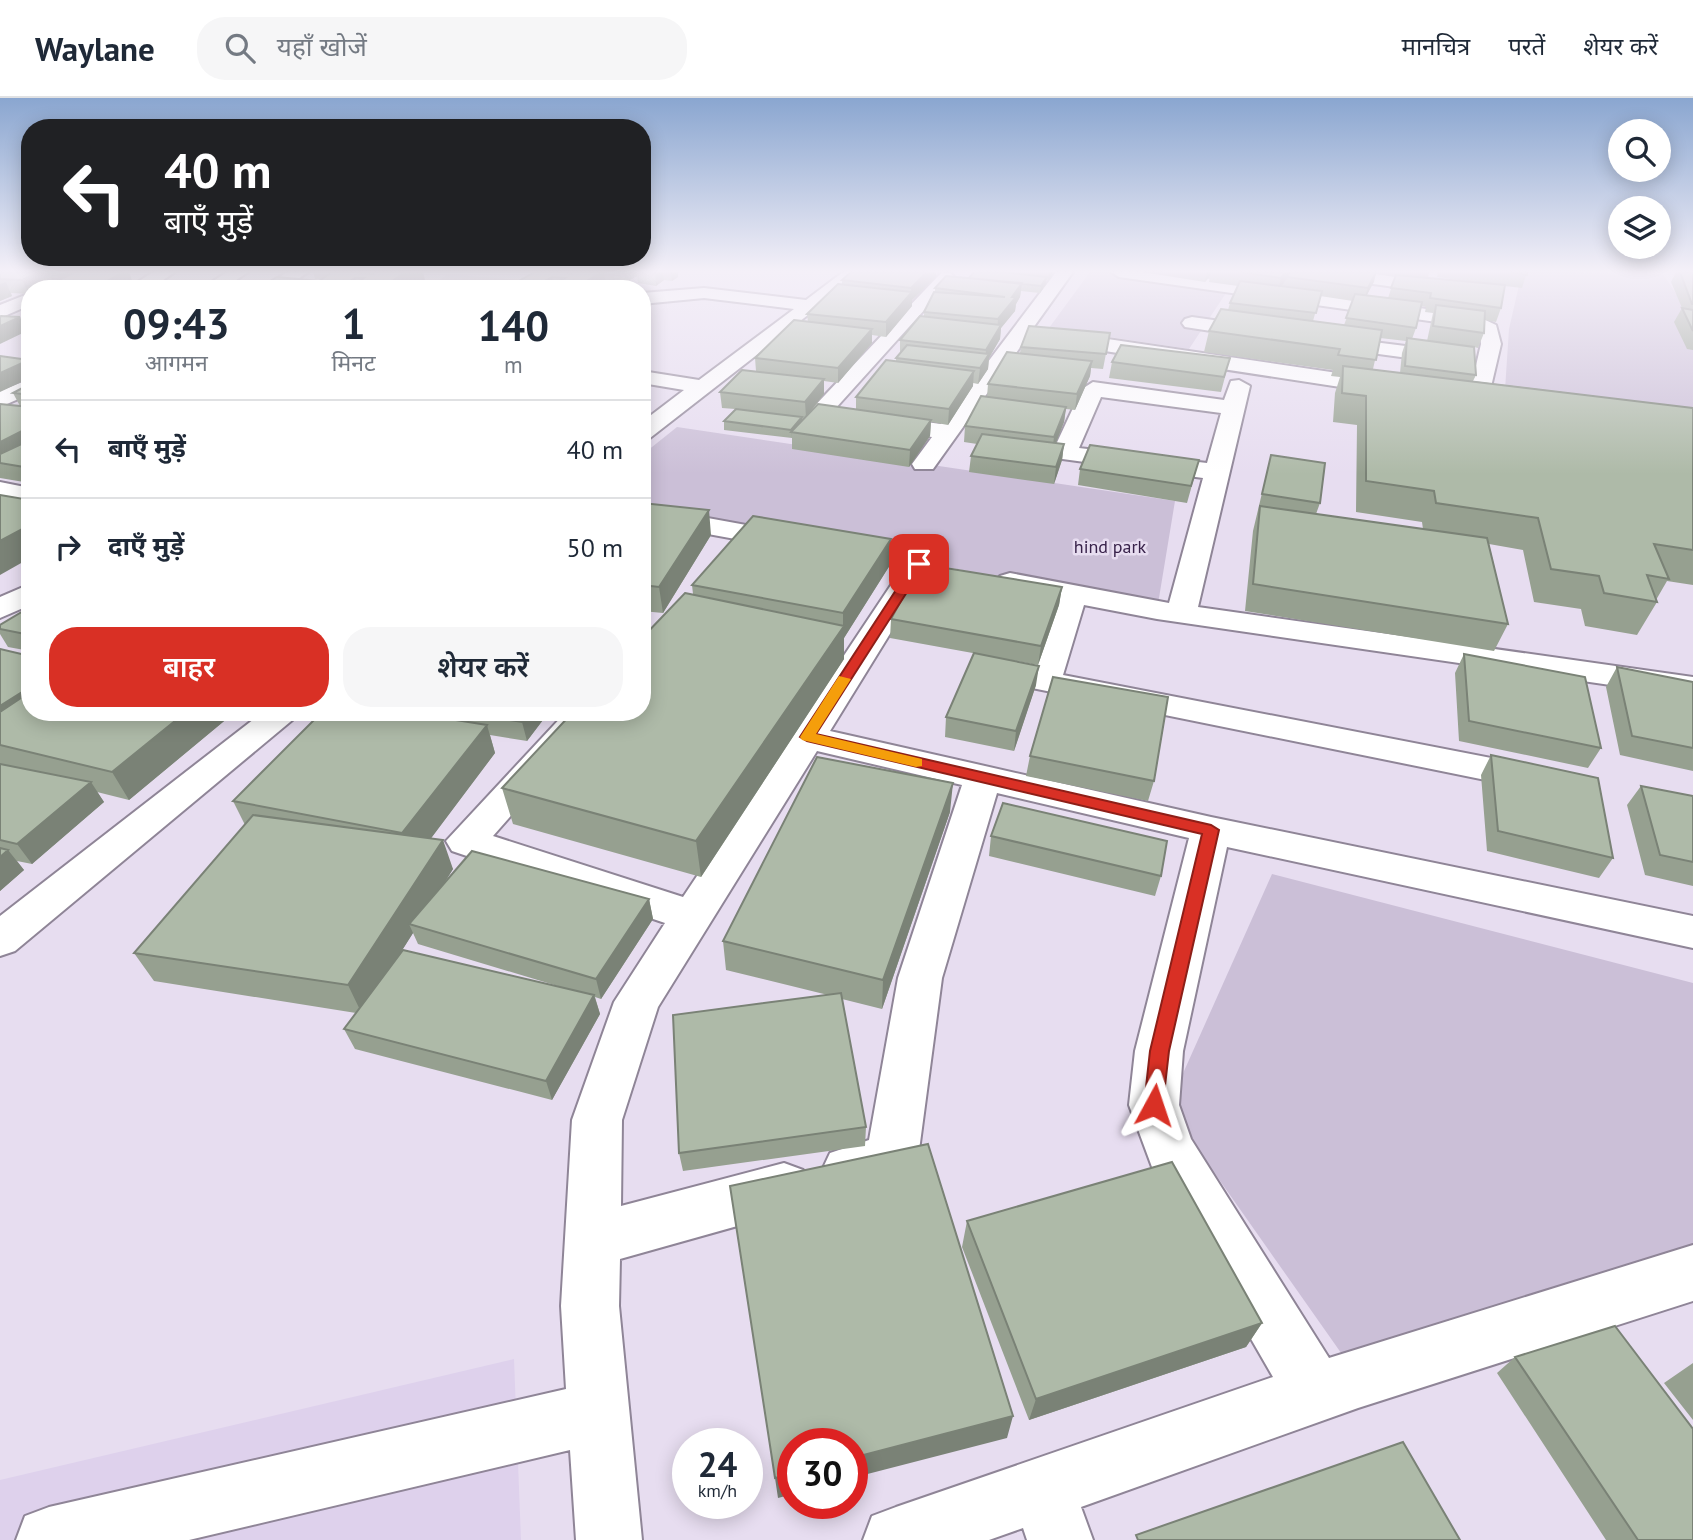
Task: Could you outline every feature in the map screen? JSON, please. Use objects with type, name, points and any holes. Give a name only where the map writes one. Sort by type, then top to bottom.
[{"type":"street","points":[[651,426],[766,339]]},
{"type":"street","points":[[888,339],[817,415],[946,432]]},
{"type":"street","points":[[924,464],[1014,339]]},
{"type":"street","points":[[1067,339],[1441,394],[1469,393],[1482,386],[1490,339]]},
{"type":"street","points":[[1170,355],[1181,339]]},
{"type":"street","points":[[1305,339],[1486,362]]},
{"type":"street","points":[[1390,388],[1396,351]]},
{"type":"street","points":[[1181,611],[1244,366]]},
{"type":"street","points":[[651,378],[703,387]]},
{"type":"street","points":[[1217,472],[1064,453],[1093,389],[1233,408]]},
{"type":"street","points":[[0,400],[21,390]]},
{"type":"street","points":[[0,490],[21,494]]},
{"type":"street","points":[[651,516],[814,545]]},
{"type":"street","points":[[609,1540],[590,1306],[597,1119],[637,1002],[807,737],[845,654],[919,564]]},
{"type":"street","points":[[983,576],[1157,610],[1181,611],[1693,687]]},
{"type":"street","points":[[1073,594],[1044,681],[1549,780]]},
{"type":"street","points":[[0,610],[21,598]]},
{"type":"street","points":[[0,939],[274,721]]},
{"type":"street","points":[[577,721],[466,841],[693,916]]},
{"type":"street","points":[[807,737],[1211,830],[1693,932]]},
{"type":"street","points":[[593,1240],[892,1158],[920,978],[983,778]]},
{"type":"street","points":[[1211,830],[1159,1051],[1154,1105],[1170,1150],[1316,1392]]},
{"type":"street","points":[[896,1540],[1051,1514],[1316,1392],[1693,1273]]},
{"type":"street","points":[[49,1540],[599,1412]]},
{"type":"shaded area","points":[[514,1359],[521,1540],[0,1540],[0,1480]]},
{"type":"green space","points":[[1124,339],[1195,339],[1189,349]]},
{"type":"green space","points":[[1508,339],[1693,339],[1693,435],[1504,405]]},
{"type":"green space","name":"hind park","points":[[677,427],[1175,501],[1157,610],[651,506],[651,448]]},
{"type":"green space","points":[[1272,874],[1693,983],[1693,1259],[1358,1377],[1168,1107]]},
{"type":"building","points":[[774,339],[863,339],[838,368],[755,358]]},
{"type":"building","points":[[901,339],[992,339],[986,350]]},
{"type":"building","points":[[1024,339],[1109,339],[1106,354],[1021,347]]},
{"type":"building","points":[[1269,339],[1380,339],[1376,360],[1338,355],[1340,349]]},
{"type":"building","points":[[1407,339],[1417,339],[1474,347],[1476,375],[1405,366]]},
{"type":"building","points":[[907,345],[989,354],[980,368],[896,358]]},
{"type":"building","points":[[1121,345],[1230,358],[1224,377],[1112,362]]},
{"type":"building","points":[[1007,352],[1092,361],[1077,394],[988,384]]},
{"type":"building","points":[[0,356],[21,359],[21,364],[0,373]]},
{"type":"building","points":[[886,360],[974,371],[949,409],[856,397]]},
{"type":"building","points":[[1343,366],[1693,408],[1693,550],[1654,544],[1669,579],[1647,575],[1657,602],[1604,593],[1599,576],[1551,569],[1538,518],[1436,503],[1434,491],[1366,481],[1366,396],[1342,393]]},
{"type":"building","points":[[742,370],[824,379],[805,402],[720,392]]},
{"type":"building","points":[[981,396],[1066,407],[1054,437],[965,426]]},
{"type":"building","points":[[0,404],[21,406],[21,432],[0,442]]},
{"type":"building","points":[[818,404],[931,420],[910,450],[791,432]]},
{"type":"building","points":[[736,409],[802,417],[791,430],[724,421]]},
{"type":"building","points":[[982,434],[1064,444],[1056,467],[971,456]]},
{"type":"building","points":[[21,444],[21,466],[0,463],[0,454]]},
{"type":"building","points":[[1090,445],[1199,460],[1191,486],[1080,469]]},
{"type":"building","points":[[1271,455],[1325,463],[1320,503],[1262,494]]},
{"type":"building","points":[[0,495],[21,498],[21,530],[0,541]]},
{"type":"building","points":[[651,504],[709,510],[659,587],[651,586]]},
{"type":"building","points":[[1260,506],[1487,538],[1508,624],[1253,584]]},
{"type":"building","points":[[753,516],[891,539],[843,613],[692,585]]},
{"type":"building","points":[[921,564],[1062,587],[1041,646],[891,619]]},
{"type":"building","points":[[685,593],[844,626],[696,841],[502,788],[565,721],[651,721],[651,629]]},
{"type":"building","points":[[21,612],[21,633],[0,629],[0,625]]},
{"type":"building","points":[[0,649],[21,654],[21,693],[0,706]]},
{"type":"building","points":[[974,653],[1039,666],[1016,731],[946,717]]},
{"type":"building","points":[[1464,654],[1585,677],[1601,748],[1469,721]]},
{"type":"building","points":[[1617,667],[1693,682],[1693,748],[1632,736]]},
{"type":"building","points":[[1053,677],[1168,697],[1154,781],[1030,756]]},
{"type":"building","points":[[21,698],[21,721],[175,721],[112,772],[0,745],[0,712]]},
{"type":"building","points":[[313,721],[462,721],[487,725],[402,833],[233,801]]},
{"type":"building","points":[[1491,755],[1598,778],[1613,858],[1498,831]]},
{"type":"building","points":[[817,757],[953,783],[883,980],[723,941]]},
{"type":"building","points":[[0,764],[91,782],[17,844],[0,840]]},
{"type":"building","points":[[1641,786],[1693,796],[1693,862],[1660,855]]},
{"type":"building","points":[[1003,803],[1167,841],[1161,876],[991,836]]},
{"type":"building","points":[[253,815],[443,840],[348,985],[134,953]]},
{"type":"building","points":[[0,848],[8,850],[0,857]]},
{"type":"building","points":[[472,851],[649,899],[596,979],[409,924]]},
{"type":"building","points":[[403,950],[594,995],[546,1081],[344,1029]]},
{"type":"building","points":[[841,993],[866,1127],[679,1153],[673,1015]]},
{"type":"building","points":[[928,1144],[1013,1416],[868,1454],[868,1428],[777,1428],[775,1478],[730,1186]]},
{"type":"building","points":[[1172,1162],[1262,1323],[1036,1399],[967,1221]]},
{"type":"building","points":[[1615,1326],[1693,1429],[1693,1540],[1638,1540],[1515,1357]]},
{"type":"building","points":[[1403,1442],[1460,1540],[1138,1540],[1136,1535]]},
{"type":"slow traffic","points":[[844,679],[807,737],[916,762]]},
{"type":"route","points":[[919,564],[807,737],[1211,830],[1159,1051],[1154,1105]]}]
